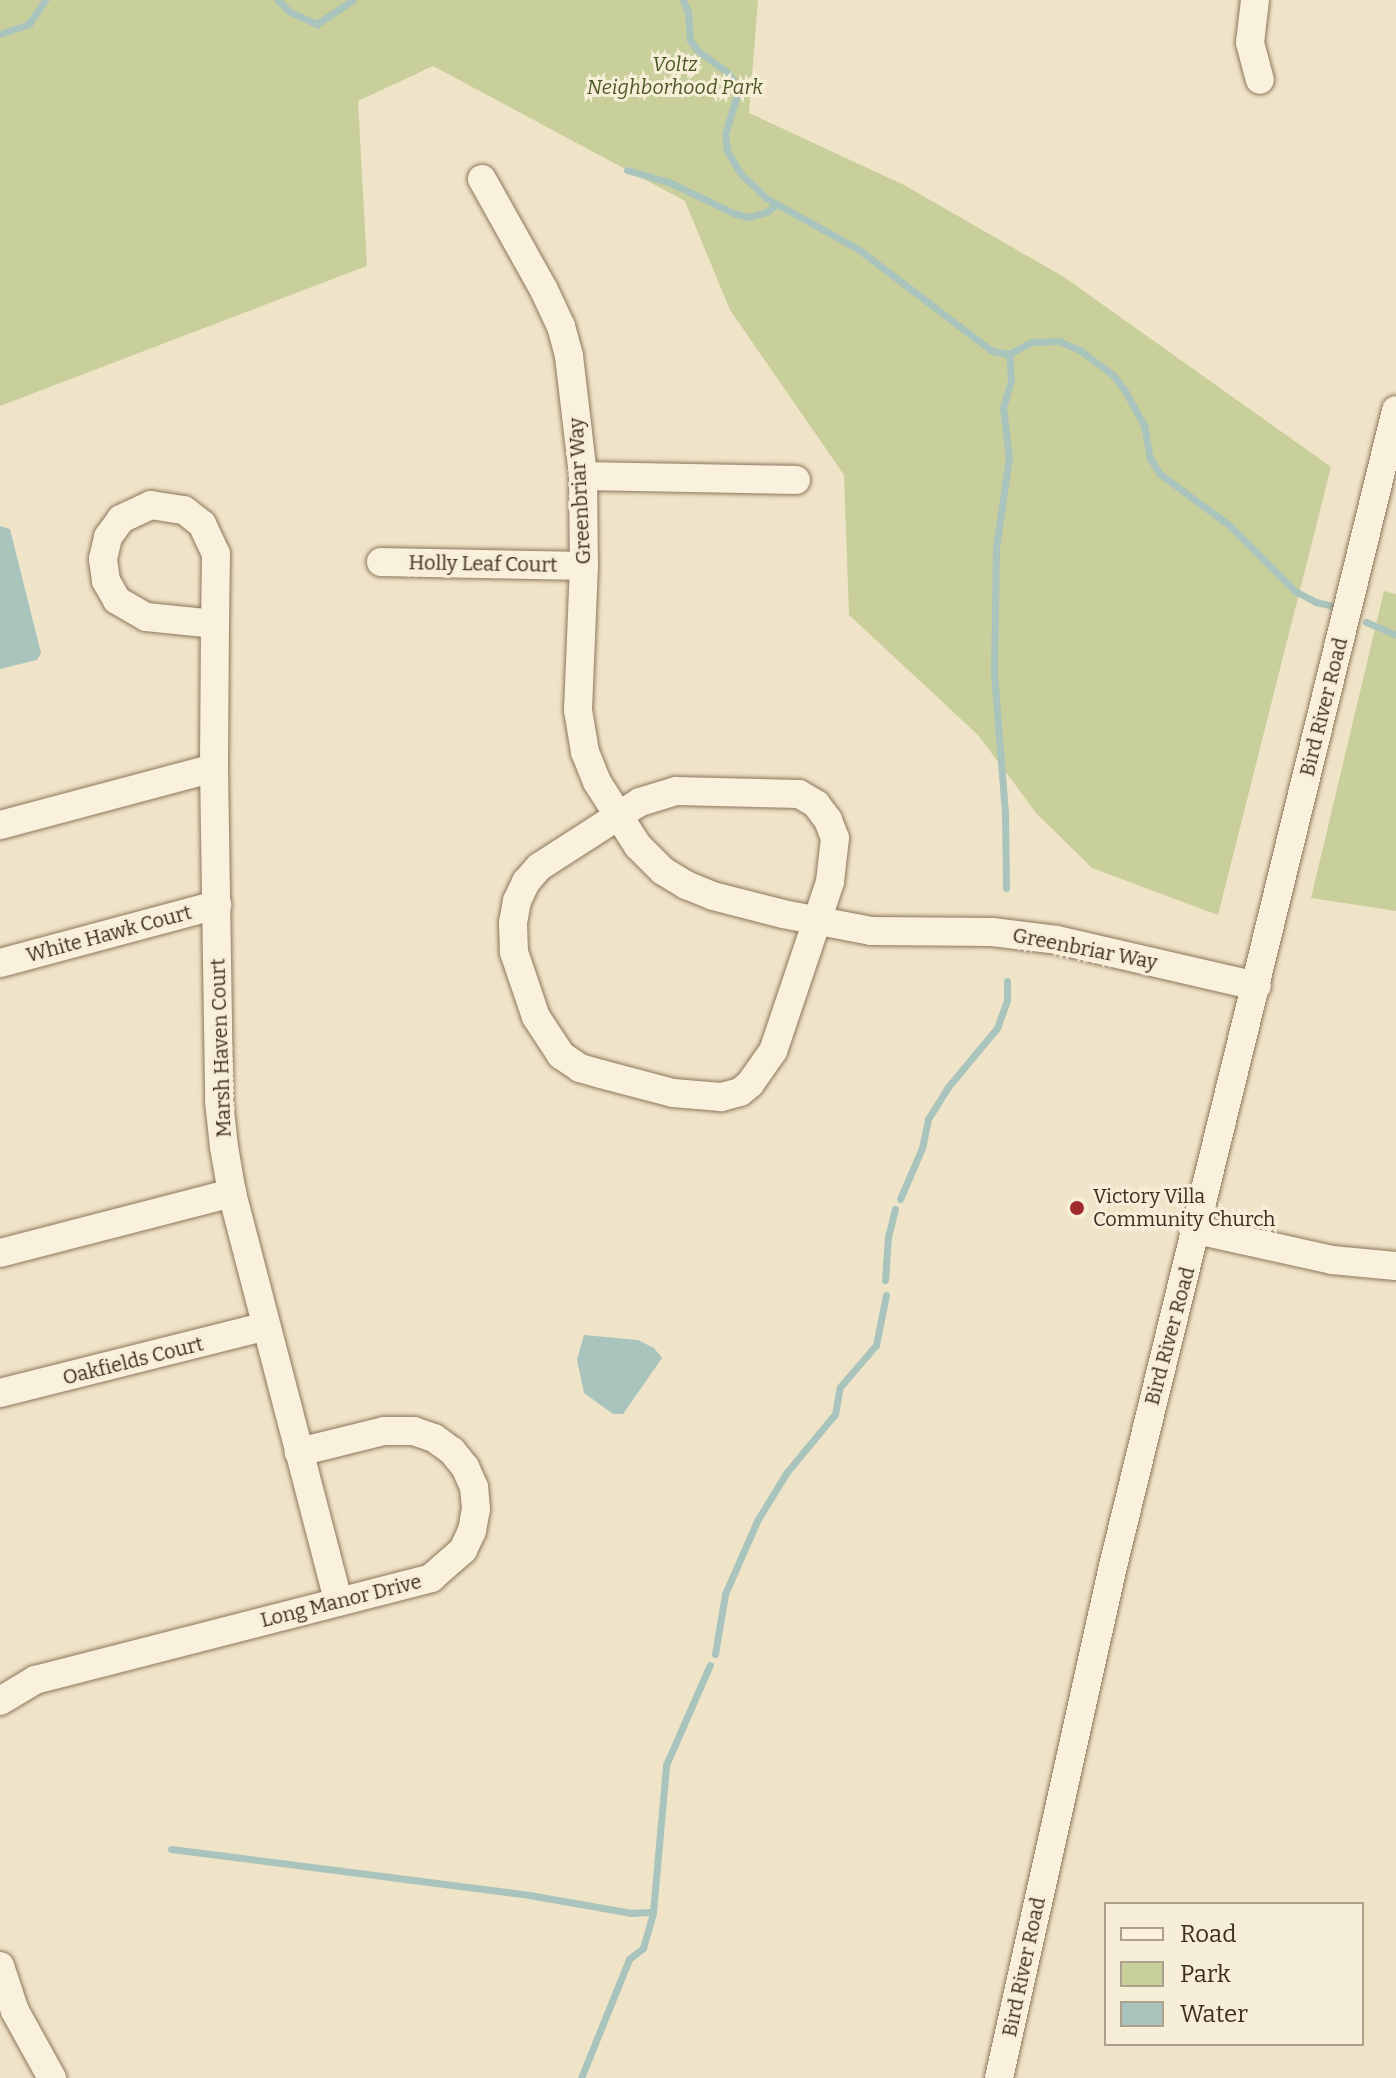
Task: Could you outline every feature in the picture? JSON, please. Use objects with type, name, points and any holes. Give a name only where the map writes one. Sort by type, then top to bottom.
[{"type":"street","points":[[1255,0],[1250,43],[1260,80]]},
{"type":"street","name":"Greenbriar Way","points":[[482,179],[561,326],[575,396],[583,476],[584,566],[578,710],[585,752],[617,816],[638,846],[663,871],[686,885],[737,903],[871,931],[992,932],[1057,940],[1257,986]]},
{"type":"street","name":"Bird River Road","points":[[999,2078],[1109,1580],[1396,410]]},
{"type":"street","points":[[583,476],[796,480]]},
{"type":"street","name":"Marsh Haven Court","points":[[215,624],[146,617],[117,600],[106,581],[103,559],[108,537],[121,519],[141,508],[162,505],[184,510],[202,524],[216,554],[214,768],[219,1101],[232,1193],[338,1601]]},
{"type":"street","name":"Holly Leaf Court","points":[[381,562],[584,566]]},
{"type":"street","points":[[0,825],[214,768]]},
{"type":"street","points":[[676,791],[799,794],[816,804],[828,820],[835,838],[830,882],[773,1051],[763,1071],[740,1092],[721,1097],[700,1097],[580,1068],[548,1040],[536,1017],[514,952],[513,923],[526,882],[539,867],[617,816],[655,795],[676,791]]},
{"type":"street","name":"White Hawk Court","points":[[0,963],[217,905]]},
{"type":"street","points":[[0,1253],[232,1193]]},
{"type":"street","points":[[1197,1230],[1332,1260],[1396,1266]]},
{"type":"street","name":"Oakfields Court","points":[[0,1393],[266,1326]]},
{"type":"street","name":"Long Manor Drive","points":[[0,1701],[35,1680],[431,1578],[448,1567],[463,1550],[472,1531],[476,1509],[474,1487],[465,1467],[452,1451],[434,1438],[414,1431],[384,1431],[299,1452]]},
{"type":"street","points":[[0,1966],[15,2011],[52,2078]]},
{"type":"green space","name":"Voltz Neighborhood Park","points":[[0,0],[758,0],[749,113],[904,185],[1064,277],[1331,467],[1218,915],[1092,868],[1037,814],[978,735],[849,615],[844,475],[730,310],[685,201],[433,66],[358,101],[367,266],[0,406]]},
{"type":"green space","points":[[1384,591],[1396,594],[1396,911],[1311,898]]},
{"type":"water","points":[[0,526],[10,529],[41,653],[37,660],[0,669]]},
{"type":"water","points":[[584,1335],[638,1340],[654,1348],[662,1358],[623,1414],[613,1414],[584,1393],[577,1360]]},
{"type":"waterway","points":[[0,34],[29,24],[45,0]]},
{"type":"waterway","points":[[278,0],[290,12],[317,24],[353,0]]},
{"type":"waterway","points":[[683,0],[688,12],[690,40],[698,51],[727,72],[736,84],[737,95],[725,134],[727,151],[740,173],[766,198],[858,249],[992,351],[1009,354],[1032,342],[1059,341],[1081,351],[1113,375],[1125,391],[1144,425],[1150,458],[1160,474],[1229,525],[1295,591],[1316,602],[1334,606]]},
{"type":"waterway","points":[[627,170],[669,182],[733,213],[749,217],[767,212],[775,205]]},
{"type":"waterway","points":[[1006,888],[1005,813],[994,673],[996,548],[1009,457],[1003,408],[1011,380],[1009,354]]},
{"type":"waterway","points":[[1366,622],[1396,635]]},
{"type":"waterway","points":[[900,1199],[922,1148],[928,1119],[948,1087],[997,1028],[1007,1000],[1007,981]]},
{"type":"waterway","points":[[885,1280],[888,1237],[895,1209]]},
{"type":"waterway","points":[[715,1654],[725,1594],[758,1519],[787,1472],[835,1414],[840,1387],[876,1345],[886,1295]]},
{"type":"waterway","points":[[581,2078],[629,1959],[643,1948],[653,1912],[666,1765],[710,1665]]},
{"type":"waterway","points":[[171,1849],[529,1895],[631,1913],[653,1912]]},
{"type":"place","name":"Victory Villa Community Church","points":[[1077,1208]]}]
